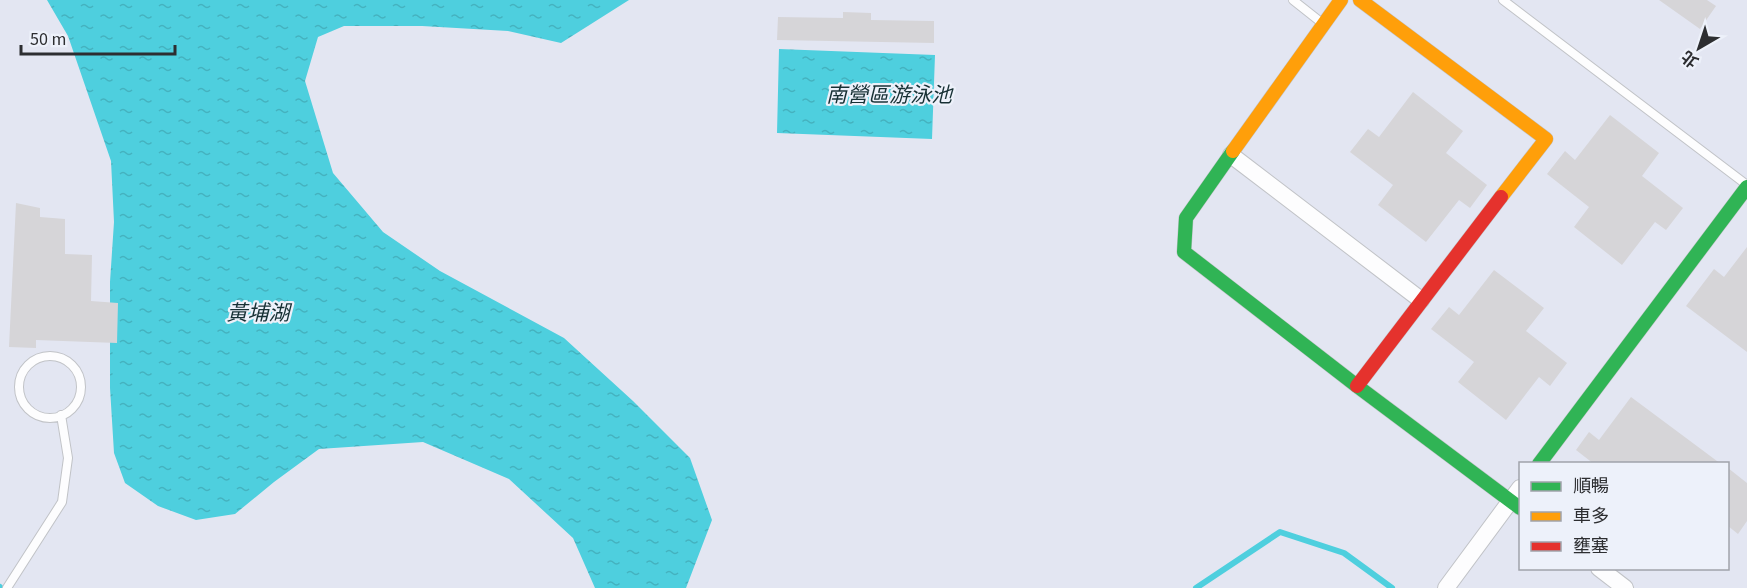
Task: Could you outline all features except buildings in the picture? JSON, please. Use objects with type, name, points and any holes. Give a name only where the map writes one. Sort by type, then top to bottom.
[{"type":"street","points":[[1341,0],[1186,218],[1184,252],[1357,386],[1517,499],[1446,588]]},
{"type":"street","points":[[1357,386],[1546,139],[1360,0]]},
{"type":"street","points":[[1231,155],[1421,300]]},
{"type":"street","points":[[1540,462],[1747,186]]},
{"type":"street","points":[[1602,570],[1625,588]]},
{"type":"lane","points":[[1293,0],[1322,24]]},
{"type":"lane","points":[[1304,9],[1308,0]]},
{"type":"lane","points":[[1503,0],[1747,186]]},
{"type":"lane","points":[[49,356],[60,358],[76,371],[80,381],[77,402],[61,416],[52,417],[33,412],[21,397],[20,378],[31,362],[49,356]]},
{"type":"lane","points":[[7,588],[62,502],[68,458],[61,416]]},
{"type":"shaded area","points":[[0,0],[1747,0],[1747,588],[0,588]]},
{"type":"water","name":"黃埔湖","points":[[47,0],[629,0],[561,43],[508,31],[422,26],[344,26],[318,37],[305,81],[333,173],[383,232],[440,271],[564,338],[633,401],[690,458],[712,520],[686,588],[595,588],[573,538],[509,479],[423,442],[319,449],[235,514],[196,520],[158,506],[125,483],[114,453],[110,388],[110,282],[114,222],[111,161],[68,36]]},
{"type":"water","name":"南營區游泳池","points":[[779,49],[935,55],[932,139],[777,133]]},
{"type":"waterway","points":[[1196,588],[1280,532],[1344,553],[1392,588]]},
{"type":"traffic: fast","points":[[1233,151],[1186,218],[1184,252],[1519,507]]},
{"type":"traffic: fast","points":[[1541,462],[1747,187]]},
{"type":"traffic: slow","points":[[1233,151],[1341,0]]},
{"type":"traffic: slow","points":[[1360,0],[1546,139],[1501,197]]},
{"type":"traffic: jam","points":[[1357,386],[1501,197]]}]
